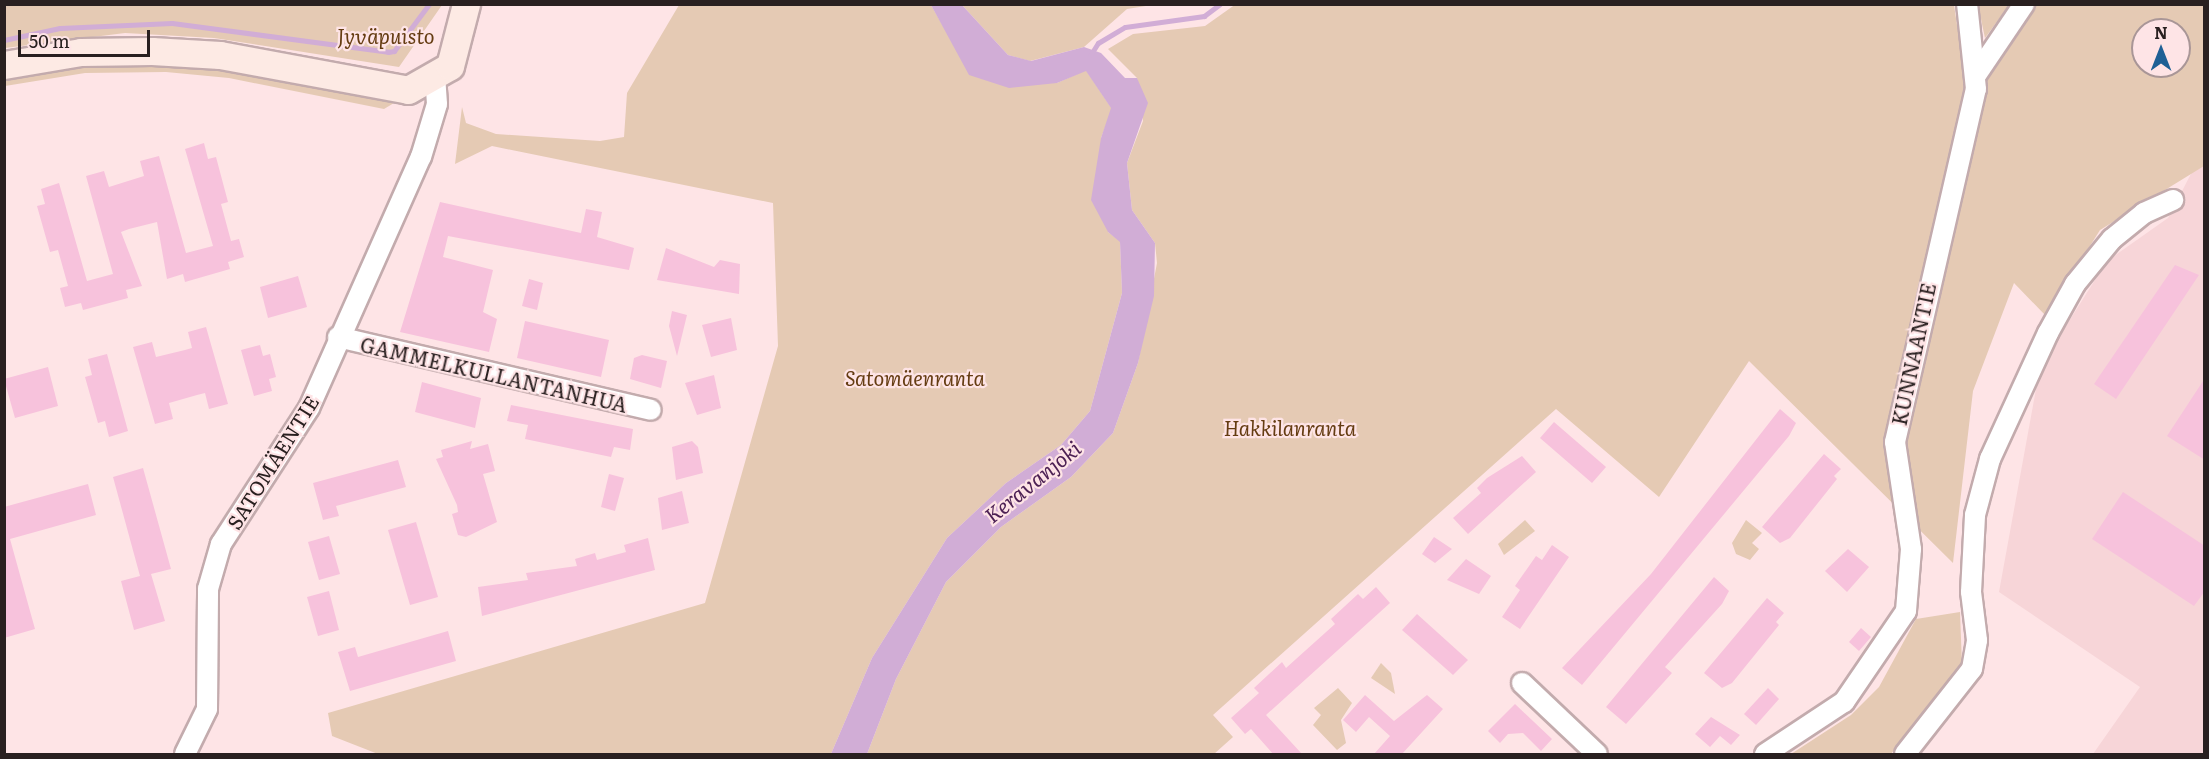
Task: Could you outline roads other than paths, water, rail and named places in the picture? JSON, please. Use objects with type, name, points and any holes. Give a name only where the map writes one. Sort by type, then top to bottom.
[{"type":"street","points":[[4,65],[81,52],[152,51],[220,55],[408,90],[435,78],[450,66],[466,4]]},
{"type":"street","name":"KUNNAANTIE","points":[[1765,754],[1844,702],[1906,611],[1911,549],[1897,467],[1898,418],[1976,75],[1966,4]]},
{"type":"street","points":[[1976,75],[2024,4]]},
{"type":"street","name":"SATOMÄENTIE","points":[[185,754],[207,709],[207,589],[221,544],[309,408],[338,337],[421,157],[437,104],[435,78]]},
{"type":"street","points":[[1905,754],[1972,669],[1977,640],[1971,592],[1975,515],[1990,459],[2048,333],[2075,284],[2112,239],[2144,213],[2173,200]]},
{"type":"street","name":"GAMMELKULLANTANHUA","points":[[338,337],[651,410]]},
{"type":"street","points":[[1522,683],[1597,754]]},
{"type":"water","name":"Keravanjoki","points":[[931,5],[962,5],[1008,55],[1031,61],[1084,47],[1101,53],[1125,78],[1137,78],[1148,103],[1127,163],[1132,210],[1155,243],[1154,296],[1138,363],[1113,433],[1071,477],[1001,527],[946,582],[896,679],[867,754],[831,754],[872,658],[947,538],[1006,483],[1061,445],[1090,411],[1122,293],[1120,242],[1108,232],[1091,200],[1101,138],[1111,108],[1086,71],[1057,83],[1009,88],[969,75]]},
{"type":"waterway","points":[[4,40],[60,28],[172,23],[388,52],[394,51],[429,4]]},
{"type":"waterway","points":[[1091,54],[1098,43],[1125,27],[1204,16],[1220,4]]},
{"type":"park label","name":"Jyväpuisto","points":[[386,35]]},
{"type":"park label","name":"Satomäenranta","points":[[915,377]]},
{"type":"park label","name":"Hakkilanranta","points":[[1290,427]]}]
